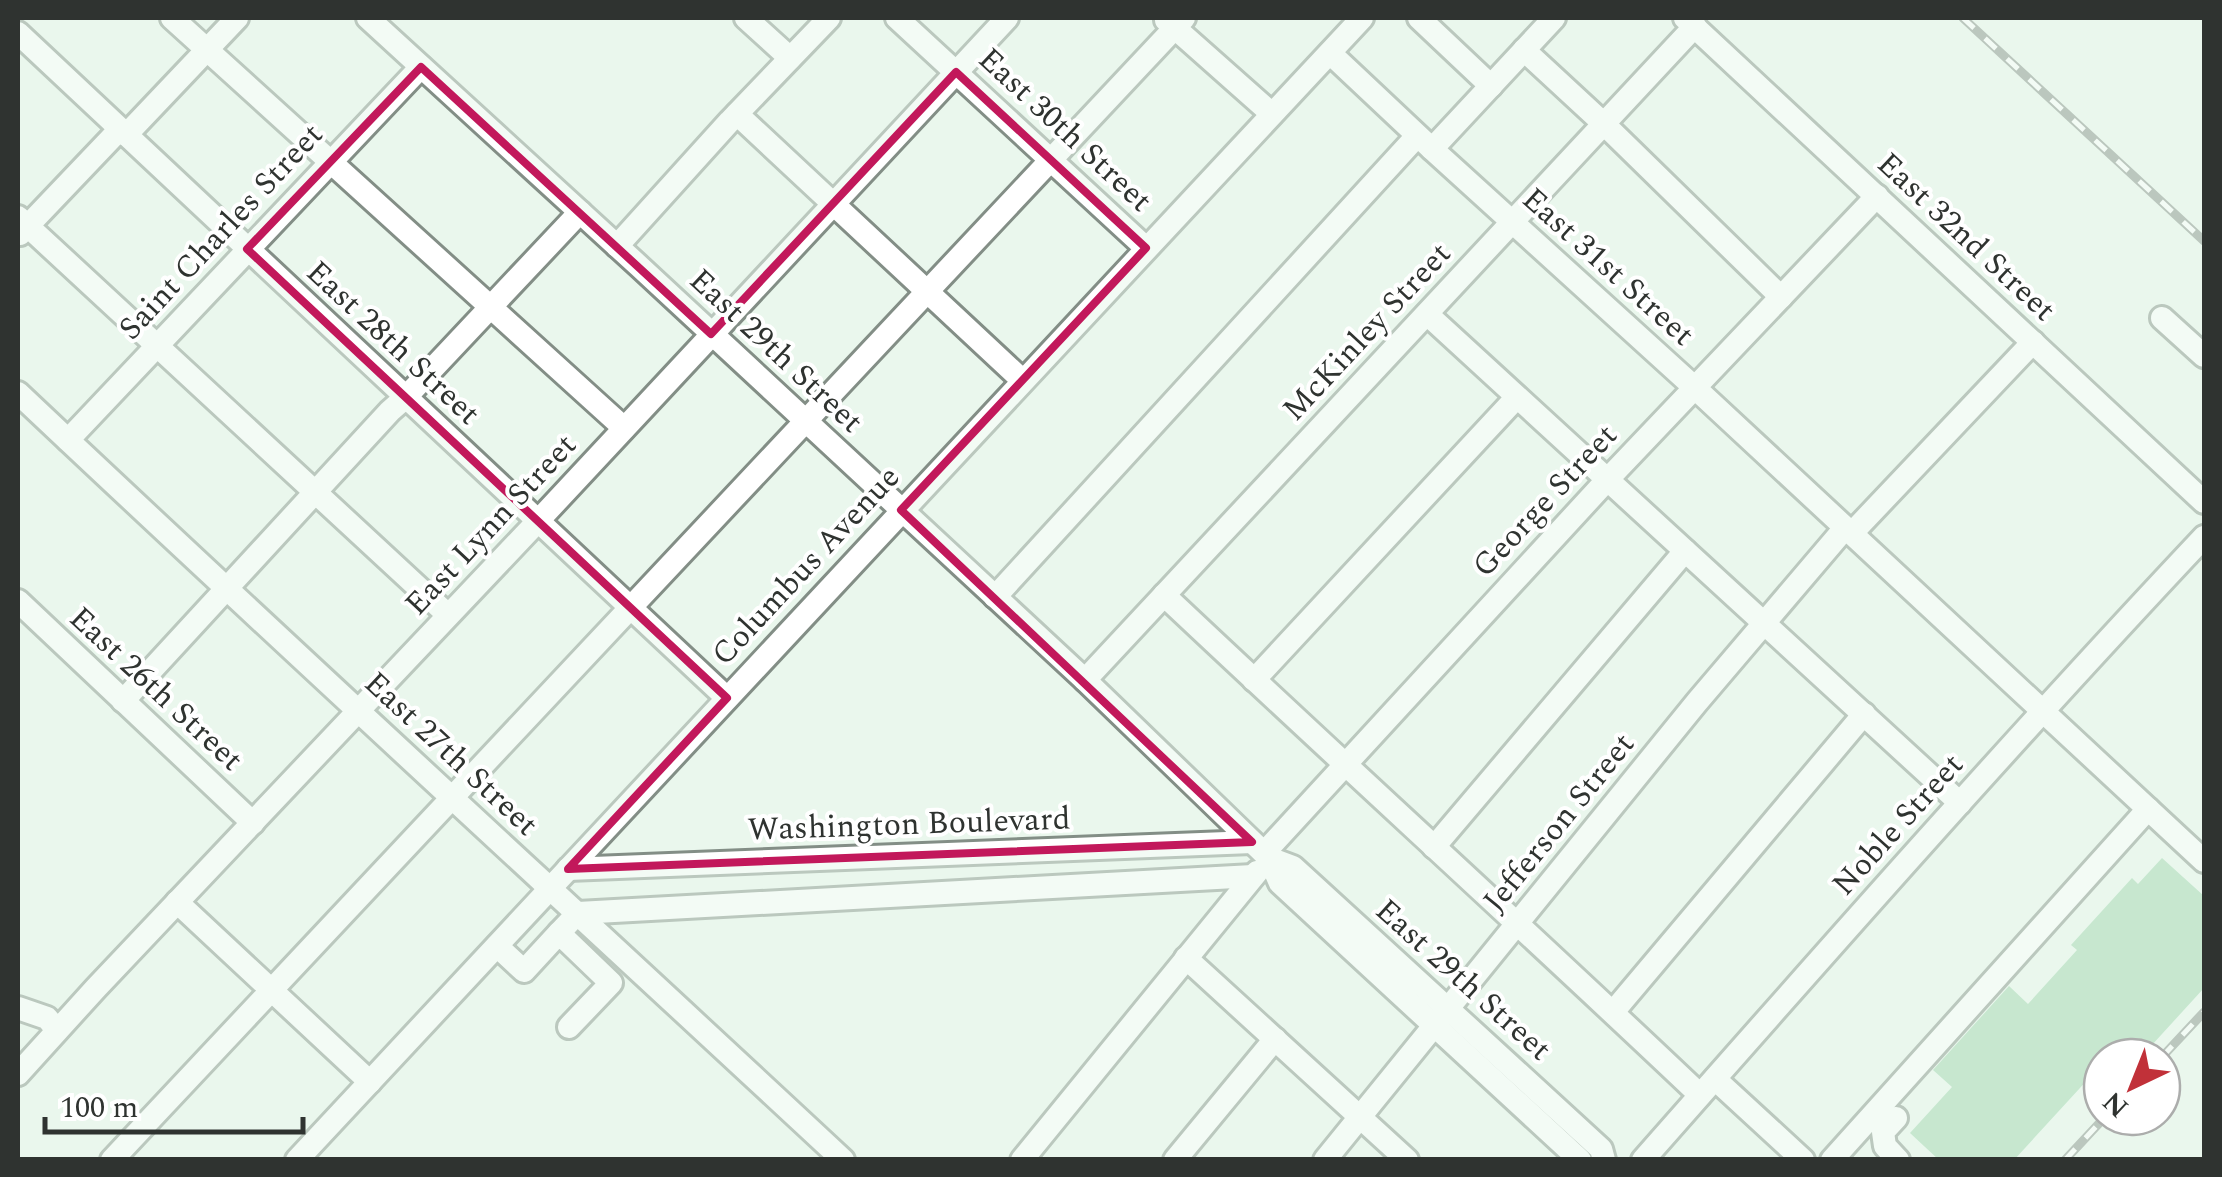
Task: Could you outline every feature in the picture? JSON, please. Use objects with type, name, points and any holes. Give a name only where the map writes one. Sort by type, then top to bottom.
[{"type":"street","points":[[172,18],[624,428]]},
{"type":"street","points":[[237,18],[21,227],[448,615]]},
{"type":"street","name":"East 29th Street","points":[[368,18],[1085,680],[1260,857],[1293,867],[1580,1160]]},
{"type":"street","points":[[746,18],[790,58]]},
{"type":"street","points":[[616,246],[829,18]]},
{"type":"street","name":"East 30th Street","points":[[898,18],[1146,248]]},
{"type":"street","name":"East Lynn Street","points":[[18,1074],[1008,18]]},
{"type":"street","name":"Columbus Avenue","points":[[298,1160],[1362,18]]},
{"type":"street","points":[[1419,18],[1491,86]]},
{"type":"street","points":[[995,597],[1424,142],[1491,86],[1554,18]]},
{"type":"street","points":[[112,1160],[1052,160],[1174,21],[1272,114]]},
{"type":"street","name":"McKinley Street","points":[[1085,680],[1604,124],[1690,22]]},
{"type":"street","name":"East 32nd Street","points":[[1690,22],[2204,502]]},
{"type":"street","name":"East 28th Street","points":[[18,33],[726,698]]},
{"type":"street","points":[[1524,50],[1781,297]]},
{"type":"street","name":"East 31st Street","points":[[1330,53],[2204,861]]},
{"type":"street","name":"Saint Charles Street","points":[[68,440],[421,67]]},
{"type":"street","points":[[736,114],[1022,380]]},
{"type":"street","name":"George Street","points":[[1022,1160],[1186,958],[1260,857],[1607,480],[1877,196]]},
{"type":"street","points":[[123,700],[580,212]]},
{"type":"street","points":[[1427,314],[1960,802]]},
{"type":"street","points":[[2162,318],[2204,356]]},
{"type":"street","name":"Jefferson Street","points":[[1324,1160],[1697,702],[1849,530],[2033,342]]},
{"type":"street","name":"East 27th Street","points":[[18,393],[224,589],[843,1160]]},
{"type":"street","points":[[1254,680],[1518,398]]},
{"type":"street","name":"Noble Street","points":[[1648,1157],[1960,802],[2204,537]]},
{"type":"street","points":[[1434,846],[1685,551]]},
{"type":"street","points":[[1164,595],[1613,1012],[1798,1158]]},
{"type":"street","name":"East 26th Street","points":[[18,600],[253,823]]},
{"type":"street","points":[[1613,1012],[1864,714]]},
{"type":"street","points":[[1832,1160],[2148,809]]},
{"type":"street","points":[[497,946],[524,971],[578,914],[1260,857]]},
{"type":"street","name":"Washington Boulevard","points":[[568,870],[1260,857]]},
{"type":"street","points":[[177,902],[370,1082]]},
{"type":"street","points":[[559,934],[611,983],[569,1028]]},
{"type":"street","points":[[592,964],[611,944]]},
{"type":"street","points":[[1186,958],[1407,1160]]},
{"type":"street","points":[[18,1008],[47,1018],[57,1030]]},
{"type":"street","name":"East 29th Street","points":[[1441,1017],[1601,1149],[1604,1160]]},
{"type":"street","points":[[1175,1160],[1275,1039]]},
{"type":"street","points":[[1896,1118],[1883,1132],[1885,1146],[1898,1160]]},
{"type":"highlighted area","points":[[421,67],[711,334],[956,72],[1146,248],[901,510],[1252,842],[568,869],[727,698],[247,249]]},
{"type":"building","points":[[2162,858],[2204,896],[2204,988],[2159,1037],[2082,1037],[2082,1086],[2014,1160],[1939,1160],[1910,1133],[1952,1087],[1933,1070],[2009,986],[2028,1004],[2077,950],[2071,945],[2132,878],[2138,884]]},
{"type":"railway","points":[[1963,18],[2204,241]]},
{"type":"railway","points":[[2181,1037],[2204,1012]]},
{"type":"railway","points":[[2065,1160],[2086,1137]]}]
